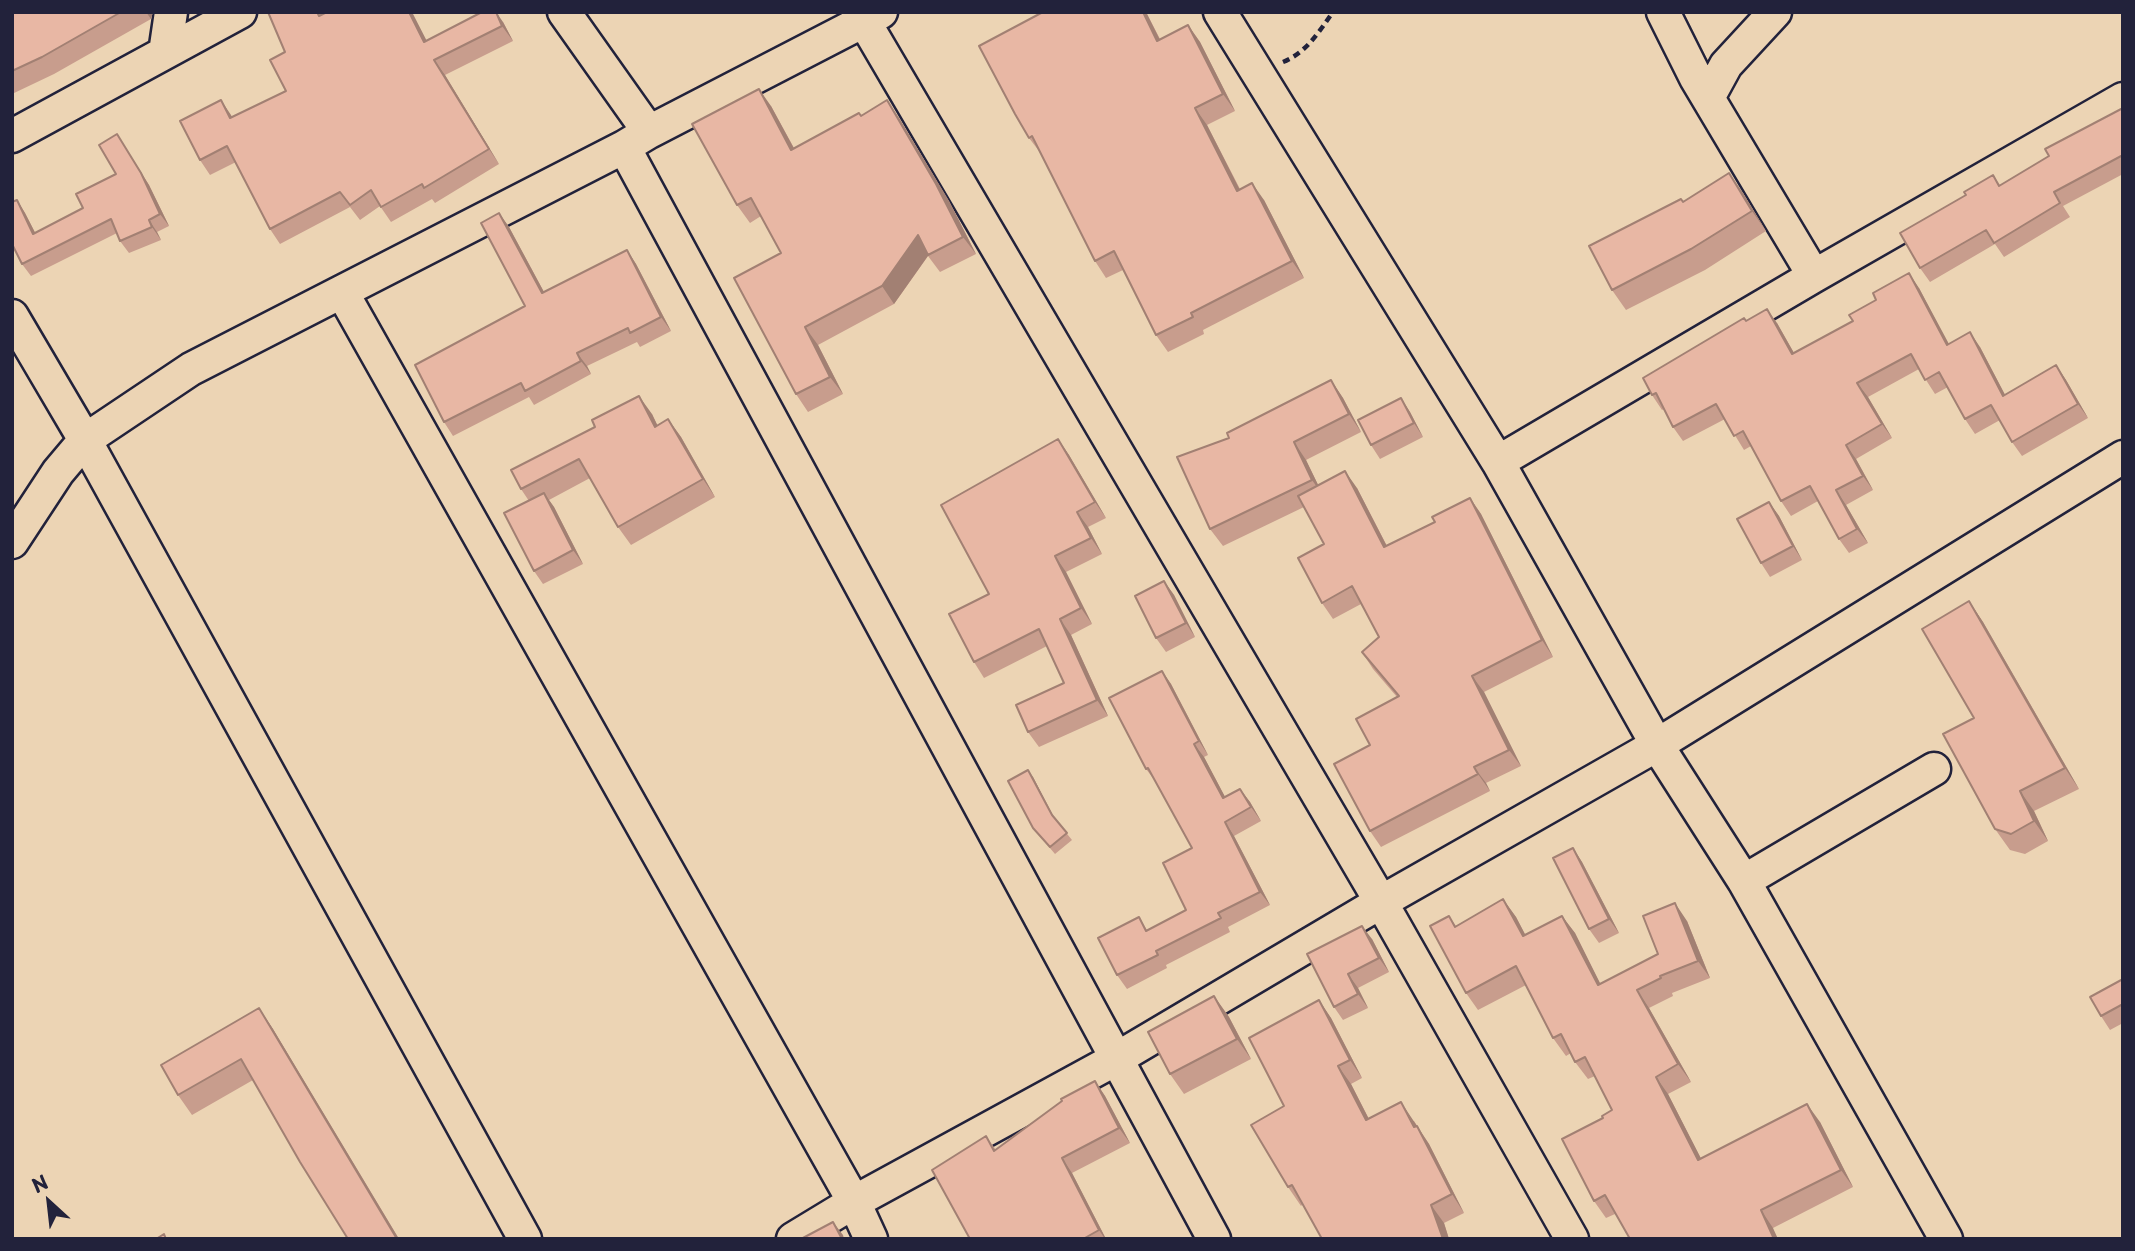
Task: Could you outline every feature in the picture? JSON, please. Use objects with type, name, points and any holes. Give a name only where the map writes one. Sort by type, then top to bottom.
[{"type":"street","points":[[166,53],[171,12]]},
{"type":"street","points":[[12,136],[239,12]]},
{"type":"street","points":[[564,12],[636,139],[1116,1059],[1214,1239]]},
{"type":"street","points":[[1220,12],[1498,462],[1657,744],[1744,881],[1946,1239]]},
{"type":"street","points":[[1663,12],[1696,78],[1814,276]]},
{"type":"street","points":[[1708,98],[1726,65],[1775,12]]},
{"type":"street","points":[[12,542],[58,472],[85,440],[191,369],[872,17],[1572,1239]]},
{"type":"street","points":[[1498,462],[1814,276],[2123,99]]},
{"type":"street","points":[[342,292],[854,1202],[871,1239]]},
{"type":"street","points":[[12,316],[85,440],[525,1239]]},
{"type":"street","points":[[793,1239],[854,1202],[1116,1059],[1381,902],[1657,744],[2123,457]]},
{"type":"street","points":[[1744,881],[1934,769]]},
{"type":"path","points":[[1256,72],[1297,56],[1316,38],[1333,12]]},
{"type":"building","points":[[12,12],[121,12],[12,71]]},
{"type":"building","points":[[268,12],[317,12],[319,16],[327,12],[409,12],[424,42],[482,12],[496,12],[502,26],[434,60],[489,149],[424,188],[422,184],[381,207],[371,190],[350,205],[340,192],[270,229],[227,146],[200,160],[180,121],[221,100],[230,118],[286,91],[270,60],[285,52]]},
{"type":"building","points":[[1043,12],[1143,12],[1157,41],[1188,25],[1223,94],[1195,108],[1237,191],[1252,183],[1292,261],[1191,313],[1193,317],[1156,335],[1114,251],[1095,261],[1032,136],[1029,138],[979,46]]},
{"type":"building","points":[[759,89],[791,150],[859,113],[861,116],[887,100],[963,237],[928,255],[918,235],[882,286],[805,327],[830,377],[796,394],[734,278],[781,253],[751,198],[737,205],[692,124]]},
{"type":"building","points":[[2123,108],[2123,155],[2054,192],[2060,203],[1994,243],[1986,230],[1920,268],[1900,233],[1966,195],[1964,192],[1993,175],[1999,186],[2049,156],[2045,149]]},
{"type":"building","points":[[117,134],[141,173],[160,214],[149,220],[152,227],[120,241],[111,219],[22,264],[12,244],[12,202],[17,200],[33,234],[83,208],[76,194],[116,174],[99,145]]},
{"type":"building","points":[[1729,173],[1752,211],[1691,249],[1612,290],[1589,246],[1681,199],[1683,202]]},
{"type":"building","points":[[499,213],[542,293],[627,250],[661,317],[630,333],[628,328],[577,353],[581,361],[525,391],[521,383],[444,422],[415,365],[525,306],[481,223]]},
{"type":"building","points":[[1909,273],[1947,345],[1970,332],[2003,396],[2056,365],[2078,404],[2012,442],[1991,405],[1965,419],[1939,372],[1925,380],[1911,354],[1857,383],[1882,424],[1846,445],[1863,476],[1836,490],[1857,529],[1839,539],[1810,486],[1781,501],[1743,431],[1734,436],[1716,404],[1673,427],[1656,393],[1652,395],[1643,378],[1744,318],[1746,321],[1767,309],[1792,354],[1853,321],[1849,315],[1876,300],[1873,293]]},
{"type":"building","points":[[1331,380],[1349,414],[1294,442],[1312,480],[1210,529],[1177,457],[1229,438],[1227,433]]},
{"type":"building","points":[[639,396],[655,427],[668,419],[703,479],[618,527],[579,459],[521,489],[511,470],[595,427],[592,420]]},
{"type":"building","points":[[1401,398],[1414,423],[1371,445],[1358,420]]},
{"type":"building","points":[[1058,439],[1095,502],[1077,512],[1091,538],[1055,556],[1081,608],[1060,619],[1097,700],[1028,732],[1016,705],[1064,683],[1039,629],[974,662],[949,614],[989,594],[941,505]]},
{"type":"building","points":[[1345,471],[1384,547],[1435,522],[1432,517],[1470,498],[1542,640],[1472,676],[1509,750],[1474,767],[1478,774],[1370,831],[1334,764],[1370,745],[1356,719],[1399,696],[1362,652],[1379,637],[1352,586],[1322,603],[1298,558],[1324,544],[1298,496]]},
{"type":"building","points":[[544,493],[573,550],[534,571],[504,513]]},
{"type":"building","points":[[1769,502],[1793,546],[1761,563],[1737,519]]},
{"type":"building","points":[[1164,581],[1186,623],[1156,638],[1135,596]]},
{"type":"building","points":[[1969,601],[2065,768],[2020,791],[2034,821],[2011,834],[1995,829],[1943,734],[1974,718],[1922,629]]},
{"type":"building","points":[[1162,671],[1199,741],[1194,744],[1223,798],[1240,789],[1251,807],[1225,822],[1260,892],[1218,913],[1221,918],[1156,951],[1158,955],[1117,975],[1098,938],[1139,917],[1146,931],[1186,910],[1163,863],[1192,848],[1109,698]]},
{"type":"building","points":[[1028,770],[1052,815],[1067,833],[1050,847],[1033,828],[1008,781]]},
{"type":"building","points":[[1573,848],[1609,919],[1589,929],[1553,858]]},
{"type":"building","points":[[1503,899],[1523,936],[1562,916],[1598,985],[1658,954],[1643,916],[1675,903],[1698,961],[1660,976],[1661,978],[1637,990],[1678,1064],[1656,1077],[1698,1160],[1807,1104],[1841,1170],[1761,1210],[1774,1239],[1630,1239],[1605,1195],[1594,1201],[1562,1139],[1603,1118],[1602,1116],[1612,1110],[1585,1057],[1575,1062],[1561,1034],[1553,1038],[1516,966],[1466,993],[1430,926],[1449,916],[1455,927]]},
{"type":"building","points":[[1362,926],[1379,958],[1348,974],[1358,994],[1334,1007],[1307,954]]},
{"type":"building","points":[[2123,979],[2123,1004],[2101,1016],[2090,997]]},
{"type":"building","points":[[1214,996],[1237,1039],[1170,1074],[1148,1032]]},
{"type":"building","points":[[1319,1000],[1350,1060],[1338,1066],[1366,1120],[1401,1102],[1414,1127],[1417,1126],[1452,1194],[1431,1205],[1443,1239],[1322,1239],[1292,1185],[1288,1187],[1251,1125],[1284,1106],[1249,1038]]},
{"type":"building","points":[[259,1008],[397,1239],[348,1239],[241,1059],[178,1095],[161,1065]]},
{"type":"building","points":[[1095,1081],[1119,1128],[1062,1158],[1099,1230],[1083,1239],[970,1239],[932,1170],[986,1136],[994,1151],[1062,1101],[1061,1099]]},
{"type":"building","points":[[833,1222],[842,1239],[801,1239]]}]
